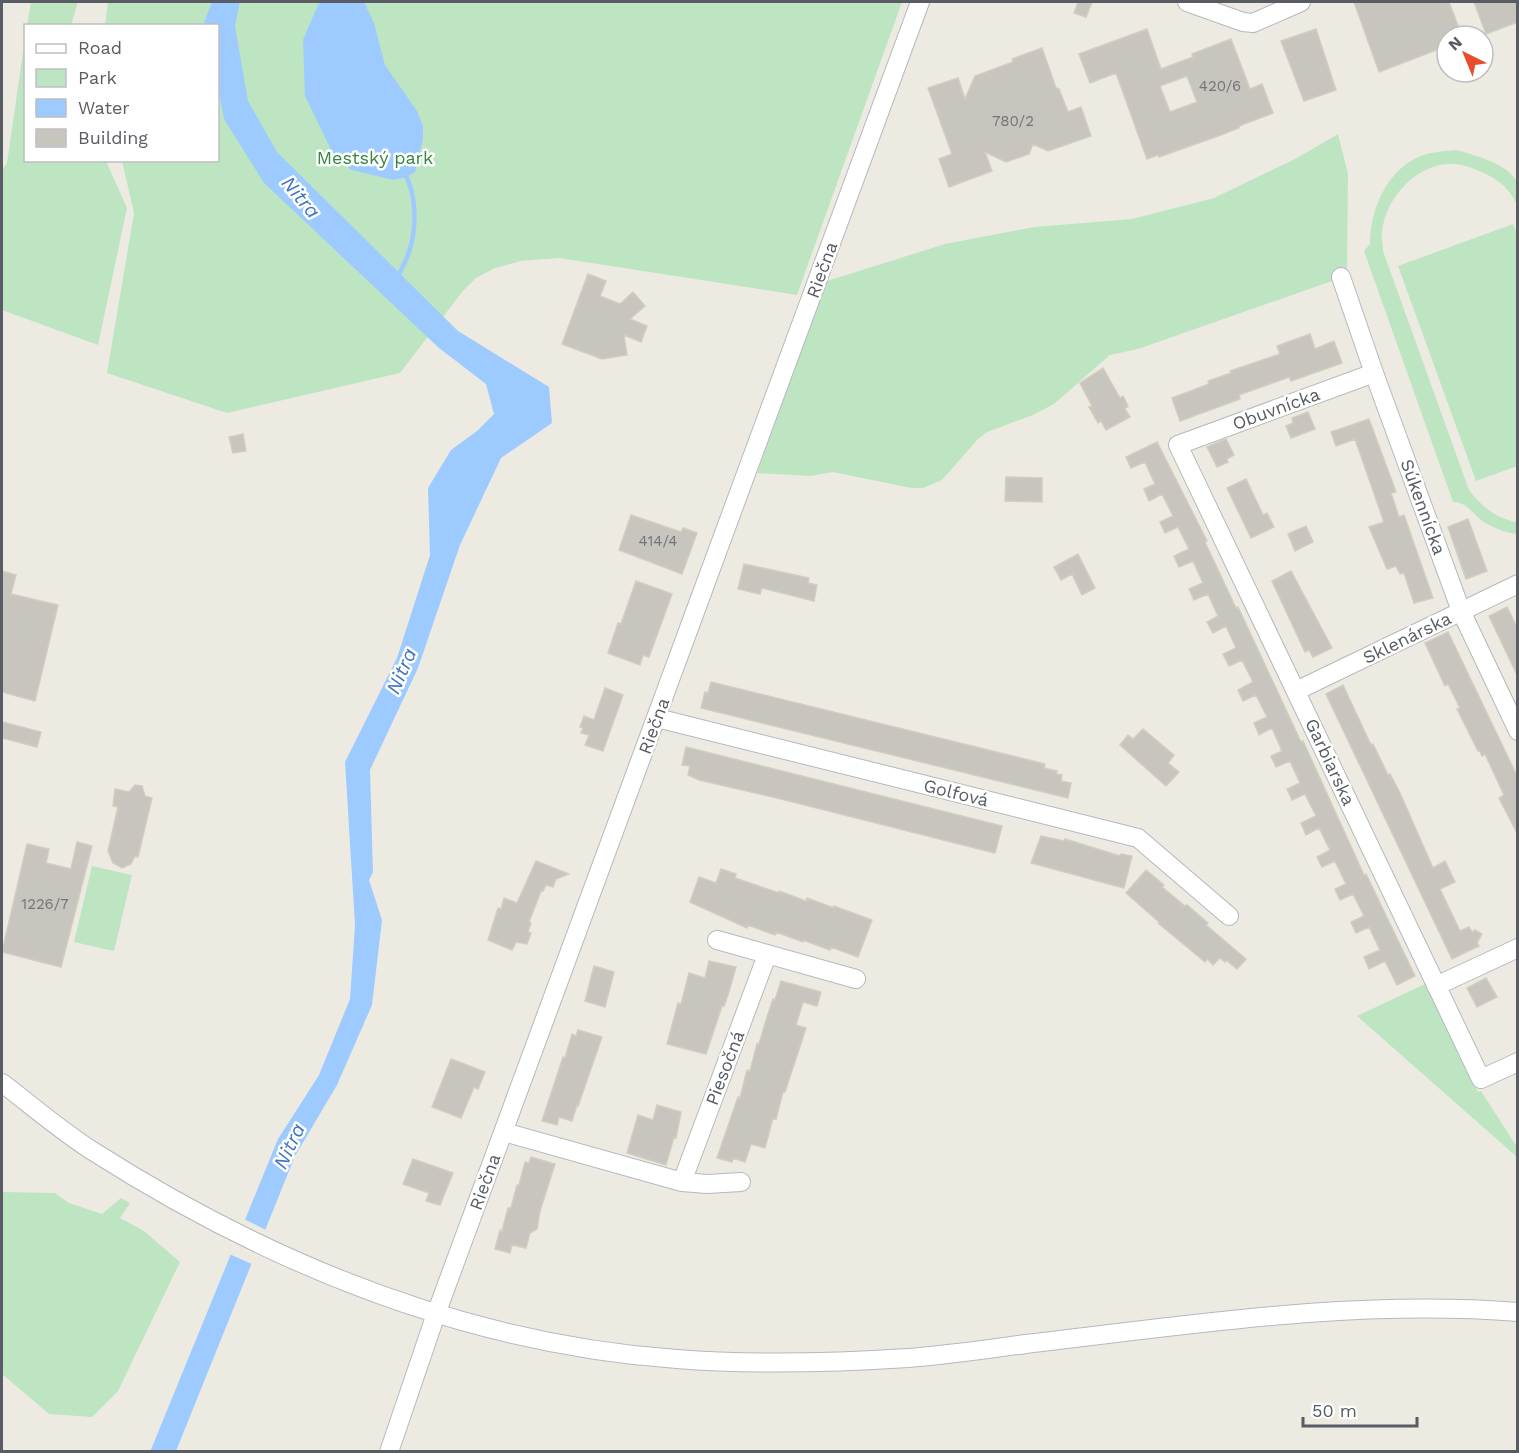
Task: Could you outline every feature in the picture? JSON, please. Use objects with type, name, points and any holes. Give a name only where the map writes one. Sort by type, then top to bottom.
[{"type":"street","name":"Riečna","points":[[389,1452],[436,1314],[920,2]]},
{"type":"street","points":[[1187,2],[1243,22],[1254,23],[1301,2]]},
{"type":"street","name":"Súkennícka","points":[[1341,277],[1461,611],[1518,731]]},
{"type":"street","name":"Obuvnícka","points":[[1178,445],[1374,373]]},
{"type":"street","name":"Garbiarska","points":[[1178,445],[1481,1079],[1518,1062]]},
{"type":"street","name":"Sklenárska","points":[[1296,691],[1518,584]]},
{"type":"street","name":"Golfová","points":[[657,718],[1138,838],[1229,916]]},
{"type":"street","points":[[717,940],[856,979]]},
{"type":"street","points":[[1436,986],[1518,948]]},
{"type":"street","name":"Piesočná","points":[[682,1182],[767,955]]},
{"type":"street","points":[[2,1083],[87,1147],[214,1222],[284,1256],[365,1291],[436,1314],[563,1344],[674,1359],[769,1364],[909,1358],[1299,1313],[1379,1308],[1477,1309],[1518,1312]]},
{"type":"street","points":[[504,1132],[682,1182],[707,1184],[741,1182]]},
{"type":"green space","points":[[31,2],[78,2],[71,24],[27,24]]},
{"type":"green space","name":"Mestský park","points":[[108,2],[902,2],[797,295],[559,258],[521,261],[495,268],[476,278],[462,292],[400,373],[227,413],[107,373],[134,213],[122,162],[219,162],[219,24],[105,24]]},
{"type":"green space","points":[[24,45],[24,162],[106,162],[127,208],[98,345],[2,310],[2,170],[7,163]]},
{"type":"green space","points":[[1338,134],[1348,174],[1347,270],[1332,281],[1138,349],[1110,355],[1054,404],[1033,415],[987,432],[942,480],[923,488],[911,488],[833,472],[810,476],[757,473],[827,281],[945,244],[1034,227],[1132,219],[1214,198],[1297,158]]},
{"type":"green space","points":[[1457,150],[1499,165],[1513,176],[1518,184],[1517,206],[1501,183],[1479,171],[1456,164],[1429,168],[1406,184],[1390,207],[1382,233],[1383,251],[1469,490],[1490,511],[1517,522],[1517,534],[1485,523],[1467,507],[1453,502],[1364,251],[1370,244],[1376,207],[1381,195],[1396,174],[1405,165],[1421,156]]},
{"type":"green space","points":[[1513,224],[1518,236],[1517,466],[1476,481],[1398,266]]},
{"type":"green space","points":[[92,866],[132,875],[114,951],[74,942]]},
{"type":"green space","points":[[1427,983],[1478,1092],[1481,1091],[1517,1147],[1517,1157],[1357,1016]]},
{"type":"green space","points":[[2,1192],[55,1193],[69,1203],[102,1214],[121,1198],[130,1203],[120,1218],[144,1231],[180,1262],[118,1391],[92,1417],[49,1414],[2,1374]]},
{"type":"water","name":"Nitra","points":[[212,2],[240,2],[235,26],[248,101],[277,152],[458,331],[549,387],[552,423],[501,458],[460,545],[418,668],[370,770],[373,872],[369,880],[382,920],[372,1005],[337,1085],[295,1156],[176,1451],[150,1452],[278,1139],[319,1075],[350,999],[355,925],[345,762],[397,658],[430,555],[428,488],[451,450],[477,431],[494,414],[486,384],[439,348],[264,183],[224,119],[219,93],[219,24],[205,24]]},
{"type":"water","points":[[321,2],[364,2],[374,23],[385,65],[417,111],[423,126],[423,139],[415,172],[407,177],[393,180],[352,170],[340,162],[331,150],[305,96],[303,40]]},
{"type":"pier","points":[[242,1218],[268,1231],[254,1265],[227,1253]]},
{"type":"building","points":[[1078,2],[1092,2],[1086,17],[1074,13]]},
{"type":"building","points":[[1354,2],[1449,2],[1457,24],[1435,24],[1435,51],[1379,72]]},
{"type":"building","points":[[1474,2],[1518,2],[1518,22],[1495,31],[1495,24],[1482,24]]},
{"type":"building","points":[[1147,29],[1161,69],[1231,39],[1250,89],[1262,84],[1273,113],[1218,136],[1147,159],[1116,73],[1090,83],[1079,54]],"holes":[[[1187,76],[1197,102],[1170,112],[1160,86]]]},
{"type":"building","points":[[1316,29],[1336,90],[1304,101],[1281,41]]},
{"type":"building","points":[[1042,48],[1056,88],[1059,89],[1068,112],[1081,107],[1091,136],[1048,151],[1033,144],[1029,154],[1006,162],[985,152],[992,171],[949,187],[939,159],[952,154],[928,88],[958,78],[965,99],[975,76]]},
{"type":"building","points":[[588,274],[606,281],[600,296],[620,304],[633,292],[645,306],[630,319],[647,326],[641,342],[624,335],[627,355],[602,359],[562,344]]},
{"type":"building","points":[[1310,334],[1315,349],[1334,341],[1342,363],[1291,381],[1289,377],[1239,395],[1240,399],[1180,421],[1172,398],[1209,384],[1208,381],[1231,373],[1230,371],[1280,354],[1277,346]]},
{"type":"building","points":[[1103,368],[1120,398],[1123,396],[1128,406],[1125,409],[1130,417],[1106,430],[1101,421],[1098,423],[1089,407],[1092,406],[1080,383]]},
{"type":"building","points":[[1308,412],[1315,429],[1291,438],[1286,426],[1293,423],[1292,418]]},
{"type":"building","points":[[1369,419],[1396,492],[1391,493],[1399,517],[1404,515],[1433,598],[1414,603],[1404,573],[1400,574],[1396,566],[1387,569],[1369,527],[1384,522],[1355,439],[1336,446],[1331,432]]},
{"type":"building","points":[[243,434],[246,451],[233,453],[229,437]]},
{"type":"building","points":[[1226,439],[1234,455],[1227,459],[1228,462],[1217,467],[1207,447]]},
{"type":"building","points":[[1157,442],[1207,541],[1205,542],[1301,742],[1303,741],[1364,875],[1366,874],[1415,976],[1397,985],[1385,961],[1369,969],[1364,957],[1380,950],[1369,927],[1356,933],[1351,922],[1364,916],[1353,894],[1340,900],[1335,889],[1346,884],[1335,861],[1322,867],[1317,857],[1330,850],[1319,828],[1306,835],[1301,823],[1316,816],[1305,794],[1292,800],[1287,789],[1300,783],[1290,761],[1276,767],[1271,756],[1282,751],[1272,728],[1259,735],[1254,723],[1267,717],[1256,695],[1243,701],[1238,690],[1253,682],[1242,660],[1229,666],[1223,654],[1236,648],[1226,626],[1213,633],[1207,622],[1218,616],[1208,594],[1194,600],[1189,589],[1203,583],[1193,561],[1179,567],[1174,556],[1189,549],[1178,527],[1165,533],[1160,522],[1173,516],[1162,494],[1149,501],[1144,489],[1155,484],[1145,462],[1131,468],[1126,457]]},
{"type":"building","points":[[1006,477],[1042,478],[1042,502],[1005,501]]},
{"type":"building","points":[[1246,479],[1263,515],[1267,513],[1274,527],[1251,538],[1227,488]]},
{"type":"building","points":[[631,515],[681,532],[683,528],[697,533],[682,574],[619,550]]},
{"type":"building","points":[[1468,519],[1487,571],[1466,579],[1448,527]]},
{"type":"building","points":[[1306,526],[1313,542],[1295,551],[1288,534]]},
{"type":"building","points":[[1078,554],[1095,588],[1082,595],[1072,574],[1061,580],[1054,567]]},
{"type":"building","points":[[744,564],[809,578],[808,583],[817,585],[814,601],[762,588],[760,594],[738,589]]},
{"type":"building","points":[[2,571],[16,575],[11,594],[58,605],[35,701],[2,692]]},
{"type":"building","points":[[1291,571],[1332,648],[1313,657],[1309,650],[1305,652],[1272,581]]},
{"type":"building","points":[[636,581],[672,594],[649,657],[643,655],[640,665],[608,653]]},
{"type":"building","points":[[1507,607],[1518,629],[1518,677],[1489,616]]},
{"type":"building","points":[[1448,632],[1518,778],[1518,835],[1499,798],[1504,795],[1485,754],[1482,756],[1478,751],[1457,709],[1460,708],[1448,684],[1445,686],[1425,643]]},
{"type":"building","points":[[711,682],[1045,764],[1044,768],[1057,771],[1056,774],[1062,775],[1061,781],[1071,783],[1068,798],[701,708],[705,692],[708,693]]},
{"type":"building","points":[[1343,685],[1371,745],[1373,744],[1388,775],[1390,774],[1400,793],[1433,868],[1445,861],[1455,882],[1440,889],[1460,931],[1469,927],[1472,932],[1475,930],[1482,934],[1477,943],[1479,946],[1452,959],[1326,694]]},
{"type":"building","points":[[605,688],[623,695],[603,751],[585,745],[589,735],[581,733],[583,728],[580,727],[584,716],[594,720]]},
{"type":"building","points":[[2,722],[41,732],[37,747],[2,738]]},
{"type":"building","points":[[1143,729],[1174,755],[1168,763],[1179,772],[1166,786],[1120,745],[1128,735],[1133,739]]},
{"type":"building","points":[[686,747],[1002,826],[995,853],[699,780],[688,775],[690,766],[682,765]]},
{"type":"building","points":[[135,785],[142,786],[145,796],[152,798],[138,857],[135,856],[131,864],[122,868],[113,863],[108,851],[118,807],[113,806],[115,789],[129,792]]},
{"type":"building","points":[[1041,836],[1064,841],[1065,839],[1120,856],[1121,854],[1132,856],[1124,888],[1031,863]]},
{"type":"building","points":[[77,842],[92,846],[61,967],[2,952],[27,844],[49,849],[46,863],[71,869]]},
{"type":"building","points":[[536,861],[569,874],[556,879],[553,887],[546,885],[541,891],[529,922],[531,923],[528,932],[531,933],[527,944],[516,942],[512,950],[488,940],[498,908],[501,909],[504,898],[517,903]]},
{"type":"building","points":[[721,869],[736,874],[735,878],[779,893],[779,891],[806,901],[807,898],[872,920],[858,957],[776,932],[775,935],[748,925],[747,928],[690,902],[699,877],[716,883]]},
{"type":"building","points":[[1146,870],[1164,885],[1162,887],[1208,923],[1206,925],[1246,959],[1237,969],[1220,958],[1213,965],[1207,959],[1205,962],[1126,893]]},
{"type":"building","points":[[709,961],[736,967],[706,1054],[667,1044],[689,973],[705,978]]},
{"type":"building","points":[[594,966],[614,972],[605,1007],[585,1001]]},
{"type":"building","points":[[1486,978],[1497,997],[1477,1007],[1467,988]]},
{"type":"building","points":[[781,981],[821,992],[817,1006],[803,1002],[796,1025],[806,1028],[785,1092],[783,1092],[776,1119],[773,1118],[765,1148],[751,1144],[745,1162],[733,1158],[732,1162],[717,1158],[738,1097],[740,1098],[747,1070],[750,1071],[757,1044],[759,1044]]},
{"type":"building","points":[[578,1030],[602,1037],[578,1106],[572,1121],[559,1117],[557,1125],[542,1121],[572,1034],[576,1036]]},
{"type":"building","points":[[451,1059],[485,1072],[478,1089],[474,1087],[461,1118],[432,1107]]},
{"type":"building","points":[[657,1105],[681,1112],[676,1138],[674,1137],[666,1165],[627,1153],[638,1115],[653,1120]]},
{"type":"building","points":[[531,1157],[555,1164],[540,1211],[537,1229],[530,1233],[526,1248],[512,1245],[510,1253],[495,1249],[508,1208],[511,1208],[517,1185],[519,1185],[525,1162],[529,1163]]},
{"type":"building","points":[[413,1159],[453,1173],[440,1205],[426,1201],[429,1193],[403,1184]]},
{"type":"waterway","points":[[397,278],[412,243],[414,222],[411,190],[404,172]]}]
